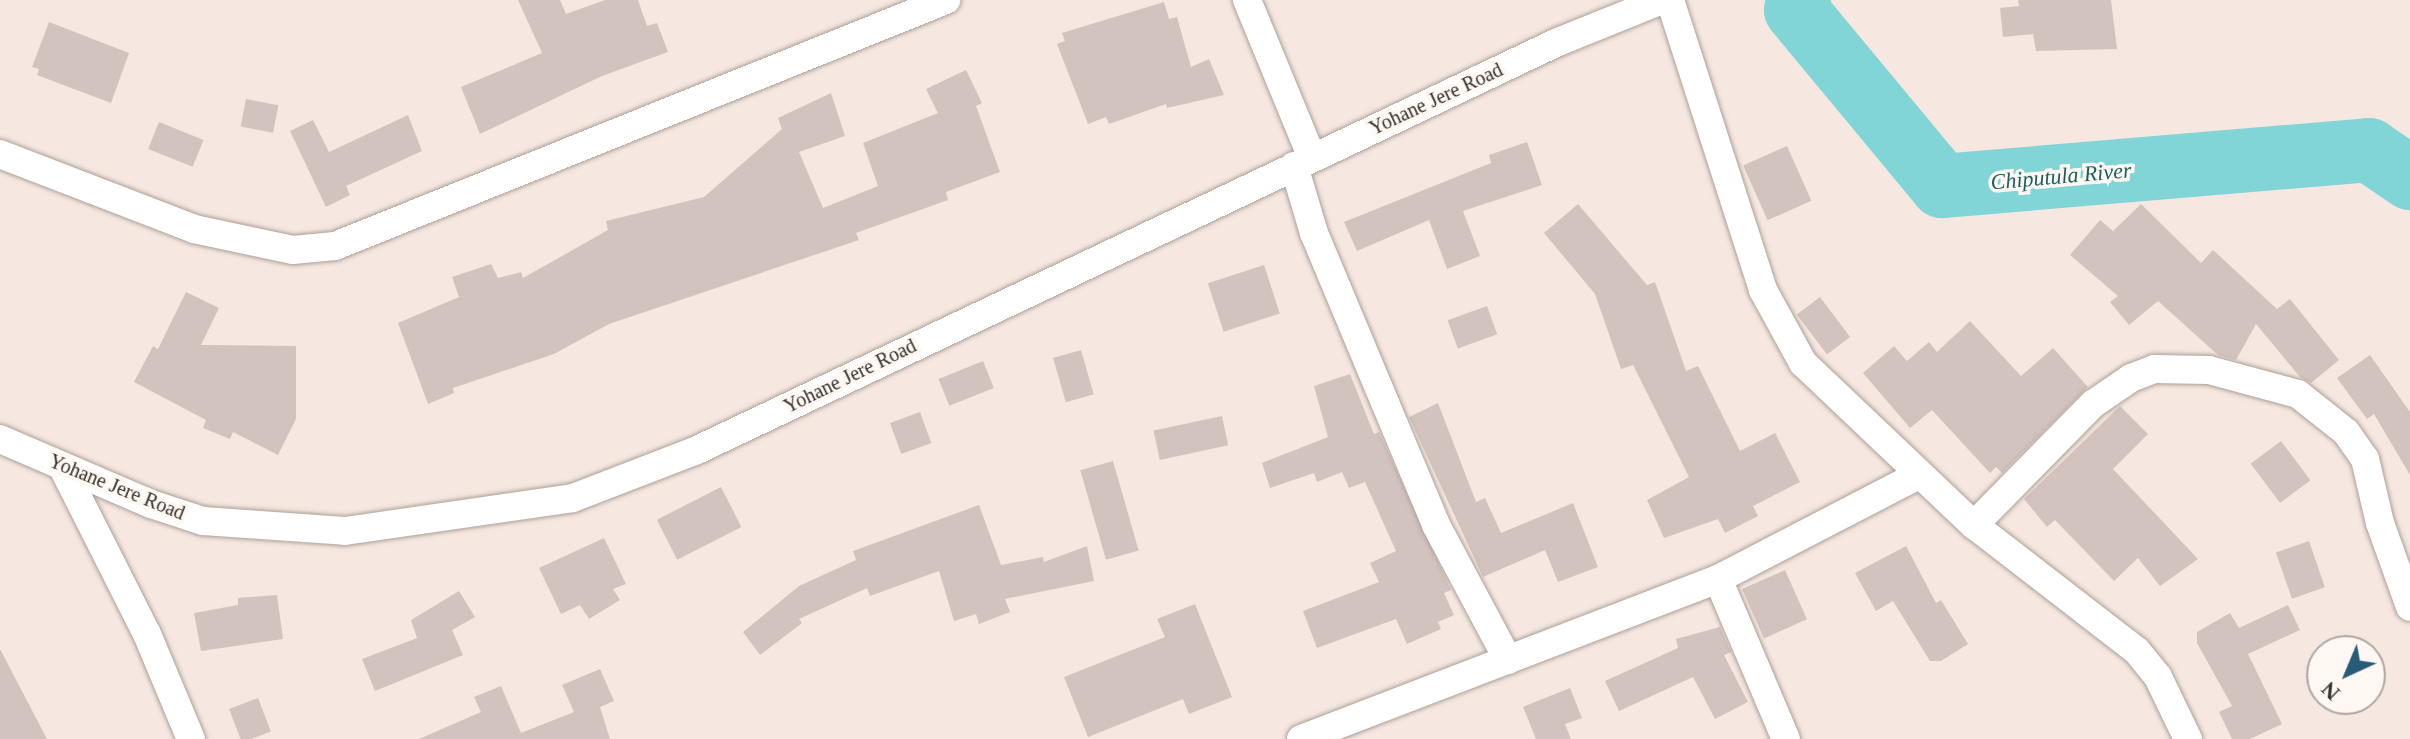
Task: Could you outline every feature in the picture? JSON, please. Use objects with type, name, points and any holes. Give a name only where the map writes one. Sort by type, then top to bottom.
[{"type":"street","points":[[0,154],[120,204],[233,240],[293,250],[335,246],[946,0]]},
{"type":"street","points":[[1247,0],[1303,162],[1314,233],[1436,525],[1508,660]]},
{"type":"street","name":"Yohane Jere Road","points":[[0,439],[203,521],[345,531],[573,498],[695,451],[1558,42],[1662,0]]},
{"type":"street","points":[[1670,0],[1763,290],[1781,331],[1803,363],[1974,525],[2137,651],[2158,677],[2188,739]]},
{"type":"street","points":[[1974,525],[2093,404],[2131,378],[2154,369],[2209,370],[2298,394],[2346,432],[2365,459],[2380,523],[2410,607]]},
{"type":"street","points":[[62,466],[147,634],[191,739]]},
{"type":"street","points":[[1301,739],[1718,579],[1919,475]]},
{"type":"street","points":[[1718,579],[1786,739]]},
{"type":"building","points":[[518,0],[560,0],[566,14],[605,0],[638,0],[647,26],[657,23],[668,52],[602,76],[480,134],[461,87],[542,53]]},
{"type":"building","points":[[2018,0],[2111,0],[2117,49],[2036,51],[2033,34],[2003,37],[2000,8],[2019,6]]},
{"type":"building","points":[[1164,2],[1169,19],[1177,17],[1191,67],[1209,59],[1224,95],[1167,108],[1166,104],[1109,124],[1106,117],[1088,124],[1057,44],[1065,41],[1062,33]]},
{"type":"building","points":[[49,22],[129,53],[111,103],[37,75],[39,69],[32,67]]},
{"type":"building","points":[[966,70],[982,103],[976,106],[1000,172],[946,192],[948,200],[856,233],[859,240],[609,324],[554,354],[453,388],[454,393],[428,404],[398,323],[459,297],[452,277],[491,264],[498,278],[521,272],[523,278],[608,230],[606,221],[704,197],[782,129],[778,118],[831,93],[845,136],[799,152],[823,208],[878,186],[863,143],[938,113],[926,89]]},
{"type":"building","points":[[246,99],[278,105],[273,133],[241,126]]},
{"type":"building","points":[[408,115],[422,151],[346,186],[350,195],[326,207],[290,131],[313,120],[329,152]]},
{"type":"building","points":[[159,122],[204,140],[193,167],[148,149]]},
{"type":"building","points":[[1527,142],[1542,185],[1463,211],[1480,256],[1447,269],[1429,220],[1357,251],[1344,222],[1491,163],[1489,155]]},
{"type":"building","points":[[1787,146],[1811,201],[1768,220],[1743,166]]},
{"type":"building","points":[[1578,204],[1647,285],[1655,282],[1686,371],[1698,366],[1740,451],[1775,433],[1800,482],[1753,506],[1758,516],[1725,533],[1718,519],[1664,538],[1647,500],[1689,477],[1633,365],[1621,369],[1595,294],[1544,233]]},
{"type":"building","points":[[2141,204],[2201,263],[2213,250],[2277,309],[2290,299],[2339,360],[2311,383],[2300,377],[2256,324],[2236,360],[2218,355],[2158,301],[2129,325],[2110,302],[2118,296],[2070,255],[2100,220],[2113,231]]},
{"type":"building","points":[[1264,265],[1280,314],[1224,332],[1208,283]]},
{"type":"building","points":[[186,292],[219,308],[201,345],[296,346],[296,419],[278,455],[233,432],[230,439],[203,428],[206,420],[134,382],[153,346],[158,349]]},
{"type":"building","points":[[1820,297],[1850,337],[1827,354],[1797,314]]},
{"type":"building","points":[[1487,306],[1497,334],[1458,349],[1448,320]]},
{"type":"building","points":[[1970,321],[2021,376],[2053,348],[2088,387],[2002,473],[1996,467],[1990,473],[1932,410],[1910,428],[1863,373],[1894,346],[1907,361],[1929,342],[1937,352]]},
{"type":"building","points":[[1081,350],[1094,394],[1066,402],[1053,358]]},
{"type":"building","points":[[2370,355],[2410,412],[2410,475],[2374,414],[2367,419],[2337,378]]},
{"type":"building","points":[[983,361],[994,388],[949,406],[938,379]]},
{"type":"building","points":[[1350,374],[1374,434],[1379,432],[1451,590],[1444,593],[1454,615],[1438,622],[1441,629],[1407,644],[1396,619],[1317,648],[1303,611],[1379,582],[1370,563],[1396,551],[1365,482],[1349,488],[1342,472],[1317,482],[1314,473],[1270,488],[1262,463],[1328,437],[1314,386]]},
{"type":"building","points":[[1438,403],[1476,502],[1485,498],[1501,533],[1573,503],[1598,567],[1558,582],[1545,550],[1483,577],[1409,417]]},
{"type":"building","points":[[2120,406],[2148,434],[2113,469],[2198,559],[2160,586],[2138,558],[2114,581],[2055,520],[2047,527],[2024,499]]},
{"type":"building","points":[[920,412],[931,443],[901,454],[890,423]]},
{"type":"building","points":[[1222,416],[1228,445],[1160,460],[1154,431]]},
{"type":"building","points":[[2281,441],[2310,480],[2280,503],[2251,464]]},
{"type":"building","points":[[1113,461],[1139,550],[1106,560],[1080,470]]},
{"type":"building","points":[[721,487],[741,527],[677,560],[657,520]]},
{"type":"building","points":[[979,505],[1001,565],[1043,557],[1044,562],[1087,546],[1094,581],[1005,599],[1010,612],[979,624],[976,614],[954,621],[939,571],[870,596],[867,588],[799,619],[802,623],[760,655],[743,632],[799,586],[856,560],[853,551]]},
{"type":"building","points":[[604,538],[626,584],[613,589],[620,600],[589,619],[580,605],[561,614],[539,568]]},
{"type":"building","points":[[2309,541],[2325,587],[2292,599],[2276,552]]},
{"type":"building","points":[[1906,546],[1936,603],[1941,600],[1968,644],[1941,661],[1930,661],[1893,601],[1876,611],[1855,573]]},
{"type":"building","points":[[1785,570],[1807,619],[1764,638],[1742,589]]},
{"type":"building","points":[[459,591],[475,617],[452,630],[463,655],[375,691],[362,659],[417,638],[411,620]]},
{"type":"building","points":[[277,595],[283,639],[201,651],[194,613],[238,605],[238,598]]},
{"type":"building","points":[[1195,604],[1232,697],[1189,714],[1183,699],[1088,737],[1064,677],[1165,637],[1157,619]]},
{"type":"building","points":[[2288,605],[2300,630],[2248,654],[2282,724],[2250,739],[2232,739],[2219,712],[2232,706],[2197,643],[2197,632],[2230,613],[2239,628]]},
{"type":"building","points":[[1720,627],[1731,652],[1724,655],[1748,702],[1715,719],[1693,677],[1619,711],[1605,681],[1678,648],[1676,639]]},
{"type":"building","points":[[0,649],[47,739],[0,739]]},
{"type":"building","points":[[600,669],[614,701],[600,707],[610,739],[419,739],[481,712],[474,697],[501,686],[521,733],[574,712],[562,685]]},
{"type":"building","points":[[1570,688],[1582,718],[1565,724],[1571,739],[1536,739],[1523,707]]},
{"type":"building","points":[[258,698],[271,732],[252,739],[241,739],[229,709]]},
{"type":"waterway","name":"Chiputula River","points":[[1799,0],[1796,10],[1942,186],[2369,150],[2410,178]]}]
